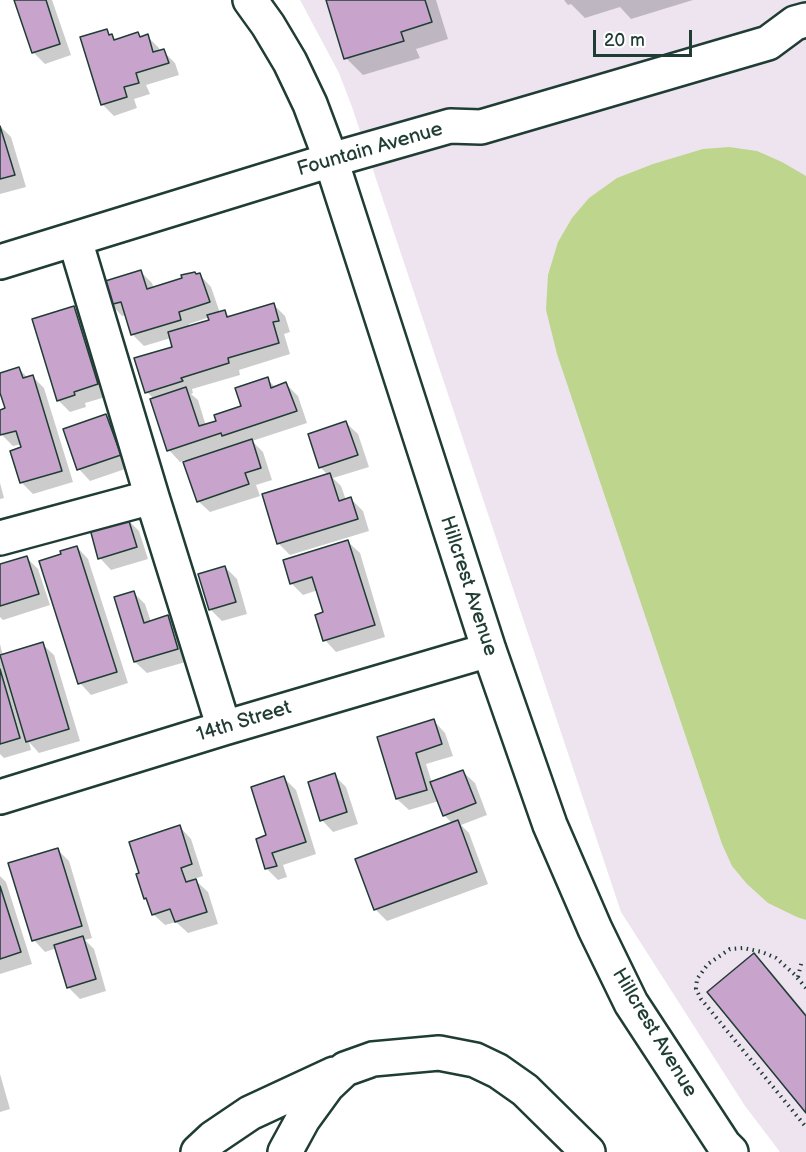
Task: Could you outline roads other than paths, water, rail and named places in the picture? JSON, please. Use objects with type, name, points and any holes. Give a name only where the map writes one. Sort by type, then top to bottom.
[{"type":"street","name":"Hillcrest Avenue","points":[[250,0],[290,62],[310,104],[331,160],[489,650],[550,825],[595,929],[631,1003],[731,1152]]},
{"type":"street","name":"Fountain Avenue","points":[[0,262],[331,160],[450,126],[482,127],[768,43],[795,23],[802,13]]},
{"type":"street","points":[[75,240],[224,728]]},
{"type":"street","points":[[0,538],[152,497]]},
{"type":"street","name":"14th Street","points":[[0,797],[489,650]]},
{"type":"street","points":[[198,1152],[213,1138],[250,1113],[345,1069],[373,1059],[439,1053],[475,1060],[498,1071],[525,1090],[588,1152]]},
{"type":"street","points":[[285,1152],[303,1119],[327,1086],[345,1069]]}]
